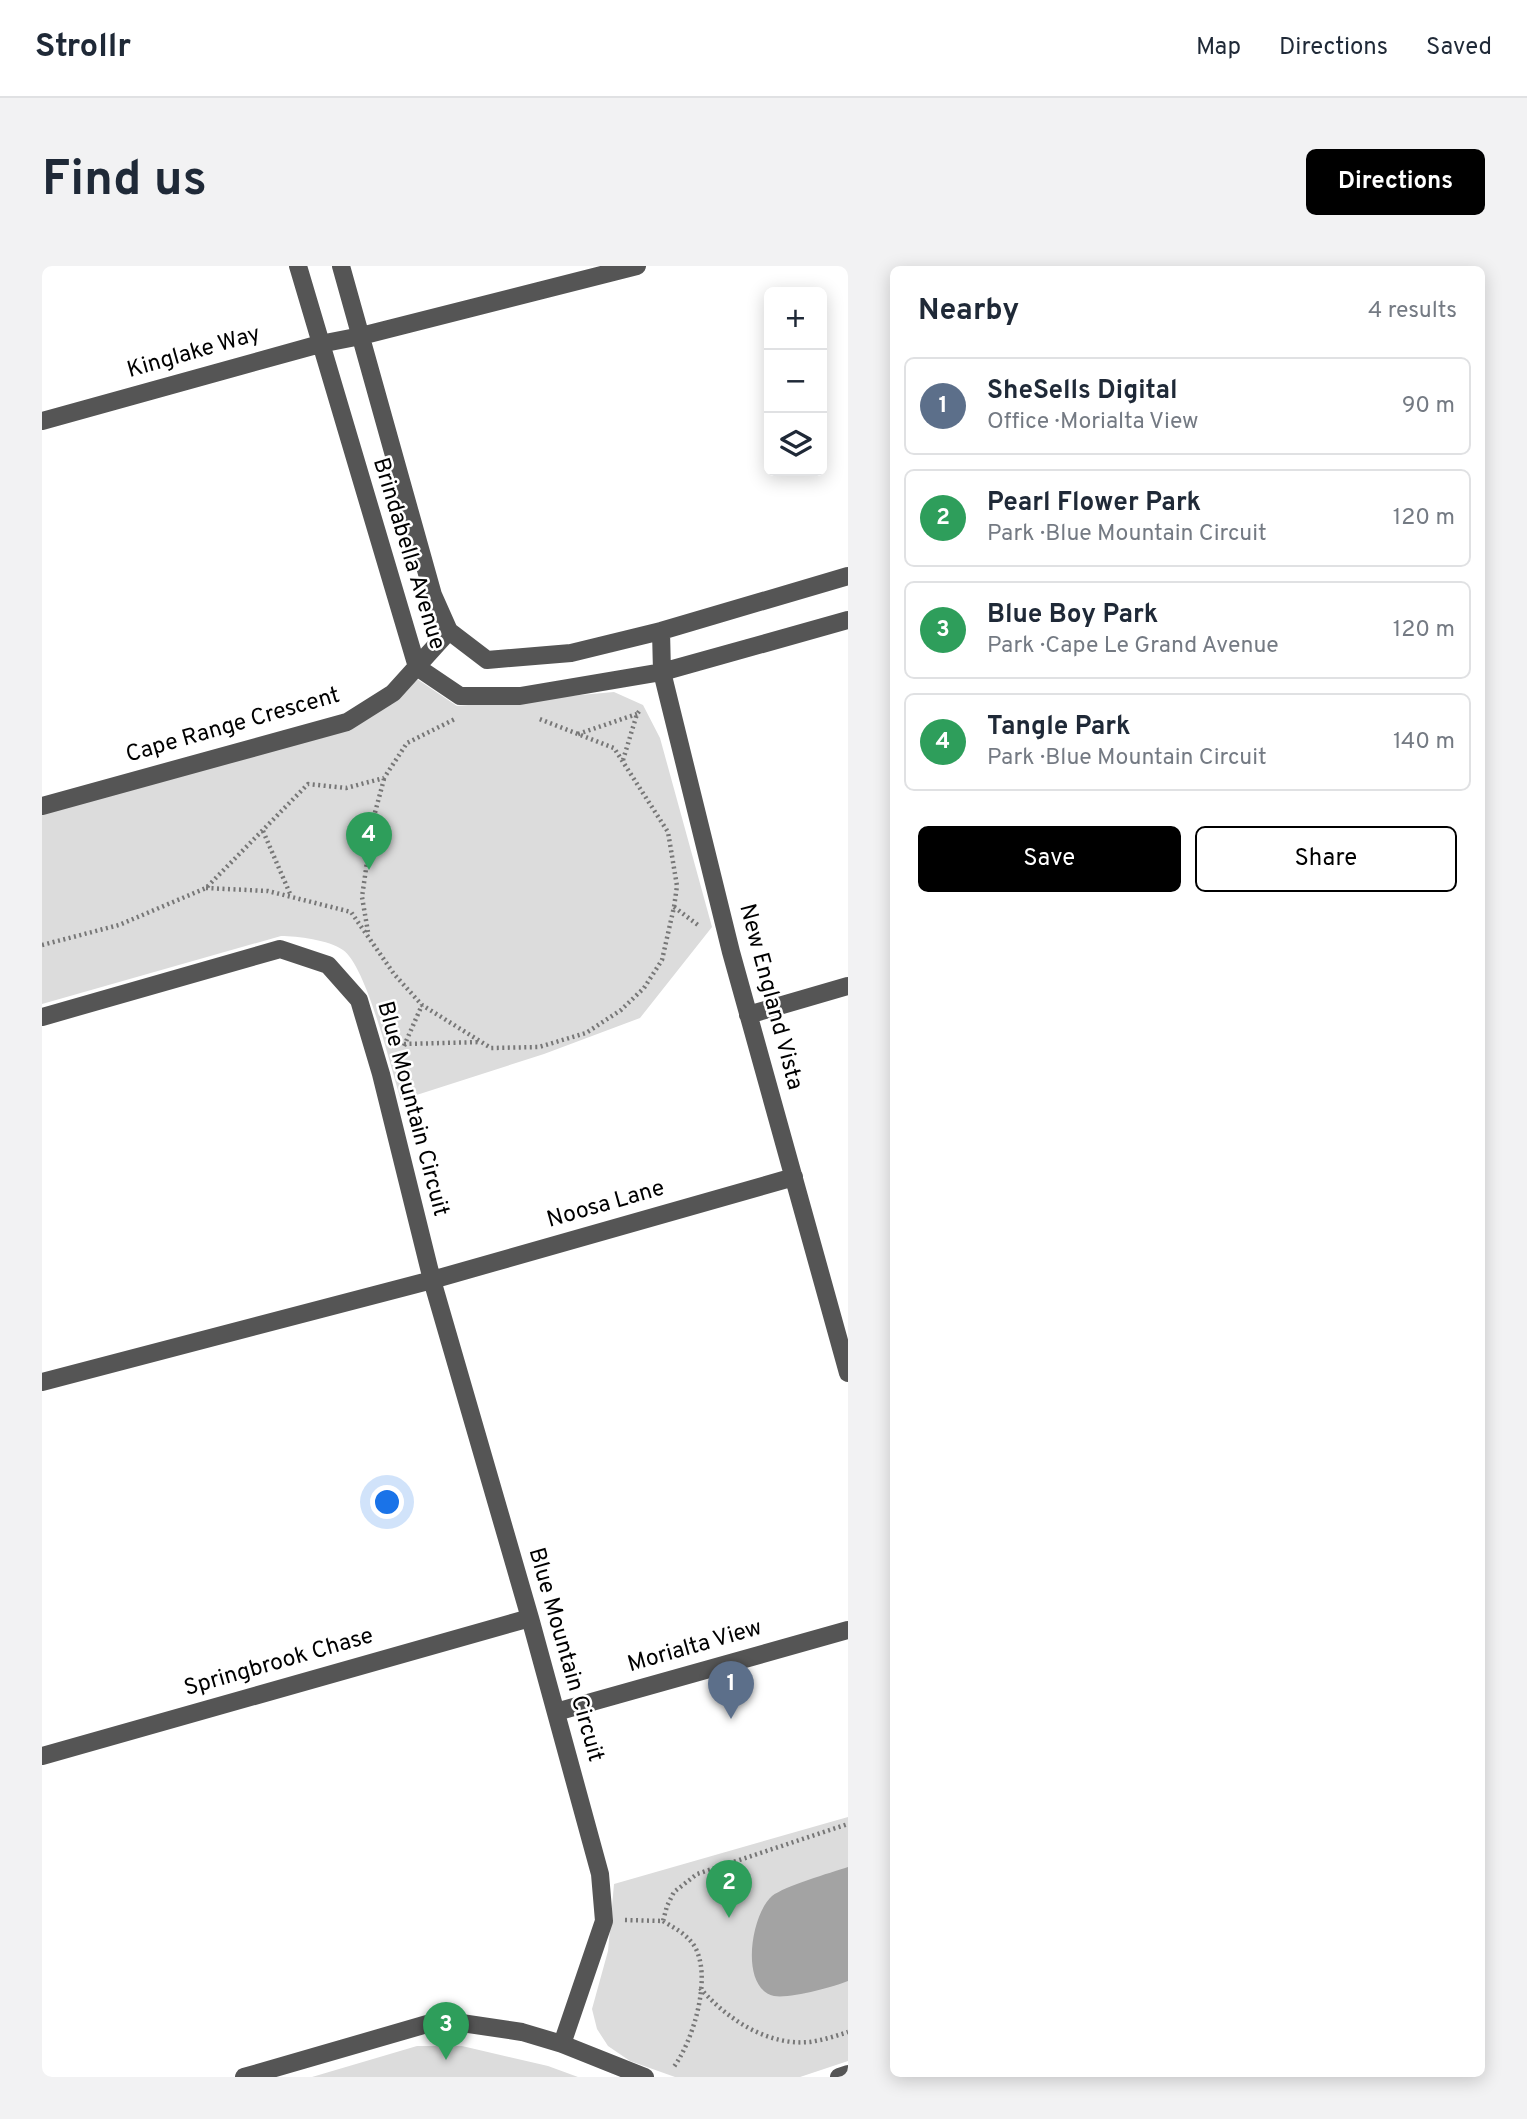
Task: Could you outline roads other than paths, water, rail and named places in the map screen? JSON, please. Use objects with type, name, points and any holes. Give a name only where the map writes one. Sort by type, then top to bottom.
[{"type":"street","name":"Brindabella Avenue","points":[[298,266],[416,667],[460,696],[520,696],[662,672],[848,620]]},
{"type":"street","name":"Brindabella Avenue","points":[[341,266],[433,595],[449,631],[487,660],[571,653],[661,631],[848,576]]},
{"type":"street","name":"Kinglake Way","points":[[42,421],[320,344],[636,266]]},
{"type":"street","name":"Cape Range Crescent","points":[[42,806],[347,722],[393,693],[449,631]]},
{"type":"street","name":"New England Vista","points":[[661,631],[662,672],[748,1014],[848,1373]]},
{"type":"street","name":"Blue Mountain Circuit","points":[[42,1017],[281,949],[328,965],[359,1000],[381,1074],[432,1280],[530,1618],[600,1874],[604,1921],[562,2044]]},
{"type":"street","points":[[748,1014],[848,986]]},
{"type":"street","name":"Noosa Lane","points":[[432,1280],[794,1177]]},
{"type":"street","points":[[42,1382],[432,1280]]},
{"type":"street","name":"Springbrook Chase","points":[[42,1756],[530,1618]]},
{"type":"street","name":"Morialta View","points":[[556,1712],[848,1630]]},
{"type":"street","points":[[244,2077],[441,2020],[522,2032],[562,2044],[645,2077]]},
{"type":"street","points":[[839,2077],[848,2074]]},
{"type":"place","name":"Tangle Park","points":[[369,870]]},
{"type":"place","name":"SheSells Digital","points":[[731,1719]]},
{"type":"place","name":"Pearl Flower Park","points":[[729,1918]]},
{"type":"place","name":"Blue Boy Park","points":[[446,2060]]}]
